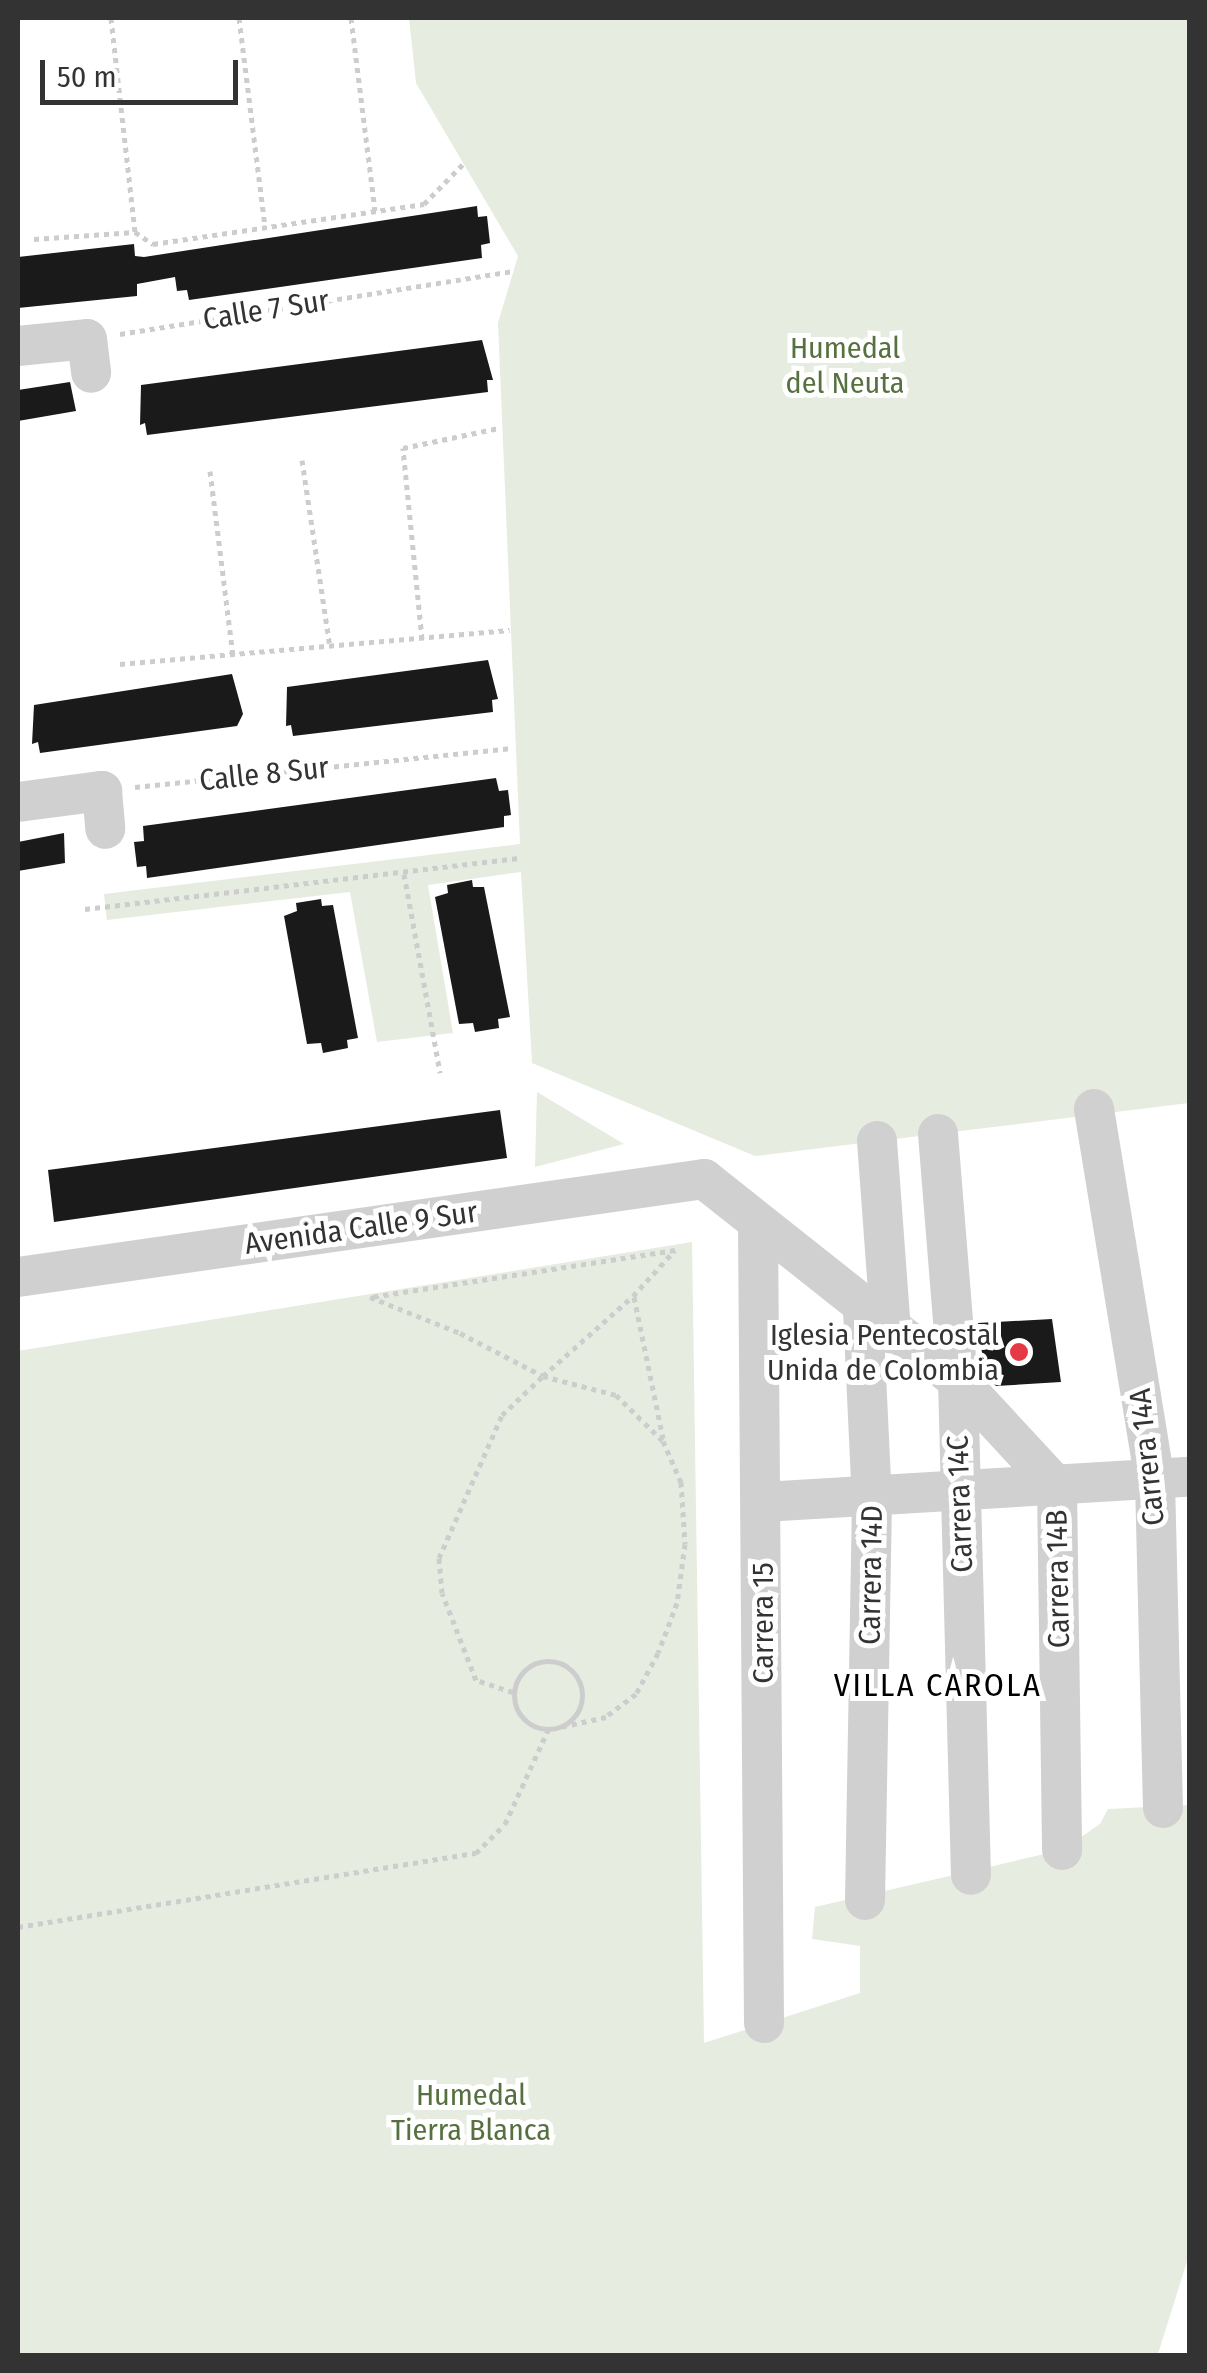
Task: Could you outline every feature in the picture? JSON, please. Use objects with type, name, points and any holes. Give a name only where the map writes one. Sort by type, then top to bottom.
[{"type":"street","points":[[18,346],[89,356]]},
{"type":"street","points":[[18,802],[104,810]]},
{"type":"street","name":"Carrera 14A","points":[[1094,1110],[1172,1479],[1173,1586],[1164,1808]]},
{"type":"street","name":"Carrera 14C","points":[[938,1134],[958,1380],[971,1875]]},
{"type":"street","name":"Carrera 14D","points":[[865,1900],[877,1142]]},
{"type":"street","name":"Avenida Calle 9 Sur","points":[[18,1277],[704,1179],[758,1224]]},
{"type":"street","points":[[758,1224],[877,1322],[958,1380],[1057,1487]]},
{"type":"street","name":"Carrera 15","points":[[758,1224],[764,2023]]},
{"type":"street","points":[[763,1502],[872,1500],[1172,1479]]},
{"type":"street","name":"Carrera 14B","points":[[1057,1487],[1062,1850]]},
{"type":"path","points":[[111,18],[134,232]]},
{"type":"path","points":[[239,18],[265,226]]},
{"type":"path","points":[[351,18],[375,211]]},
{"type":"path","points":[[34,239],[134,232],[152,244],[424,204],[465,162]]},
{"type":"path","name":"Calle 7 Sur","points":[[89,356],[513,271]]},
{"type":"path","points":[[422,639],[403,448],[499,428]]},
{"type":"path","points":[[302,460],[330,647]]},
{"type":"path","points":[[210,471],[233,655]]},
{"type":"path","points":[[120,664],[510,630]]},
{"type":"path","name":"Calle 8 Sur","points":[[104,810],[512,748]]},
{"type":"path","points":[[85,909],[519,858]]},
{"type":"path","points":[[404,873],[440,1072]]},
{"type":"path","points":[[634,1296],[663,1441],[681,1482],[685,1544],[677,1603],[636,1694],[606,1717],[548,1730],[526,1722],[513,1692],[476,1680],[442,1593],[439,1558],[502,1415],[543,1376],[634,1296],[675,1250],[370,1297],[460,1332],[543,1376],[616,1395],[663,1441]]},
{"type":"path","points":[[513,1692],[531,1665],[564,1664],[582,1692],[576,1714],[560,1727]]},
{"type":"path","points":[[18,1927],[476,1853],[506,1824],[548,1730]]},
{"type":"green space","name":"Humedal del Neuta","points":[[409,18],[1189,18],[1189,1103],[755,1156],[532,1063],[521,872],[428,885],[453,1033],[377,1042],[350,892],[107,920],[104,894],[520,844],[498,323],[518,256],[416,83]]},
{"type":"green space","points":[[537,1092],[624,1144],[535,1167]]},
{"type":"green space","name":"Humedal Tierra Blanca","points":[[692,1242],[704,2043],[860,1993],[860,1946],[812,1939],[815,1907],[1062,1850],[1100,1824],[1108,1809],[1189,1805],[1189,2255],[1158,2354],[18,2356],[18,1351]]},
{"type":"building","points":[[477,206],[478,217],[487,216],[490,243],[481,245],[482,258],[189,300],[187,290],[177,291],[175,277],[137,284],[137,296],[18,308],[18,257],[134,244],[135,256],[144,257]]},
{"type":"building","points":[[482,340],[493,380],[487,380],[488,392],[147,435],[145,423],[140,425],[141,385]]},
{"type":"building","points":[[70,382],[76,411],[18,421],[18,390]]},
{"type":"building","points":[[488,660],[498,699],[492,700],[493,712],[293,736],[291,725],[286,726],[287,687]]},
{"type":"building","points":[[232,674],[243,714],[237,726],[40,753],[38,742],[32,744],[34,705]]},
{"type":"building","points":[[496,778],[499,791],[508,790],[511,815],[504,816],[504,827],[147,878],[146,866],[137,867],[134,842],[144,841],[143,826]]},
{"type":"building","points":[[64,833],[65,863],[18,871],[18,842]]},
{"type":"building","points":[[472,880],[473,887],[484,887],[510,1017],[498,1019],[499,1028],[475,1032],[473,1023],[459,1024],[435,897],[448,893],[447,885]]},
{"type":"building","points":[[321,899],[322,906],[333,905],[358,1038],[347,1040],[348,1048],[323,1053],[321,1043],[307,1044],[284,916],[297,911],[296,903]]},
{"type":"building","points":[[500,1110],[507,1158],[54,1222],[48,1170]]},
{"type":"building","name":"Iglesia Pentecostal Unida de Colombia","points":[[1052,1319],[1061,1382],[996,1386],[985,1375],[978,1323]]},
{"type":"place","name":"Iglesia Pentecostal Unida de Colombia","points":[[1019,1352]]},
{"type":"district","name":"VILLA CAROLA","points":[[938,1685]]}]
